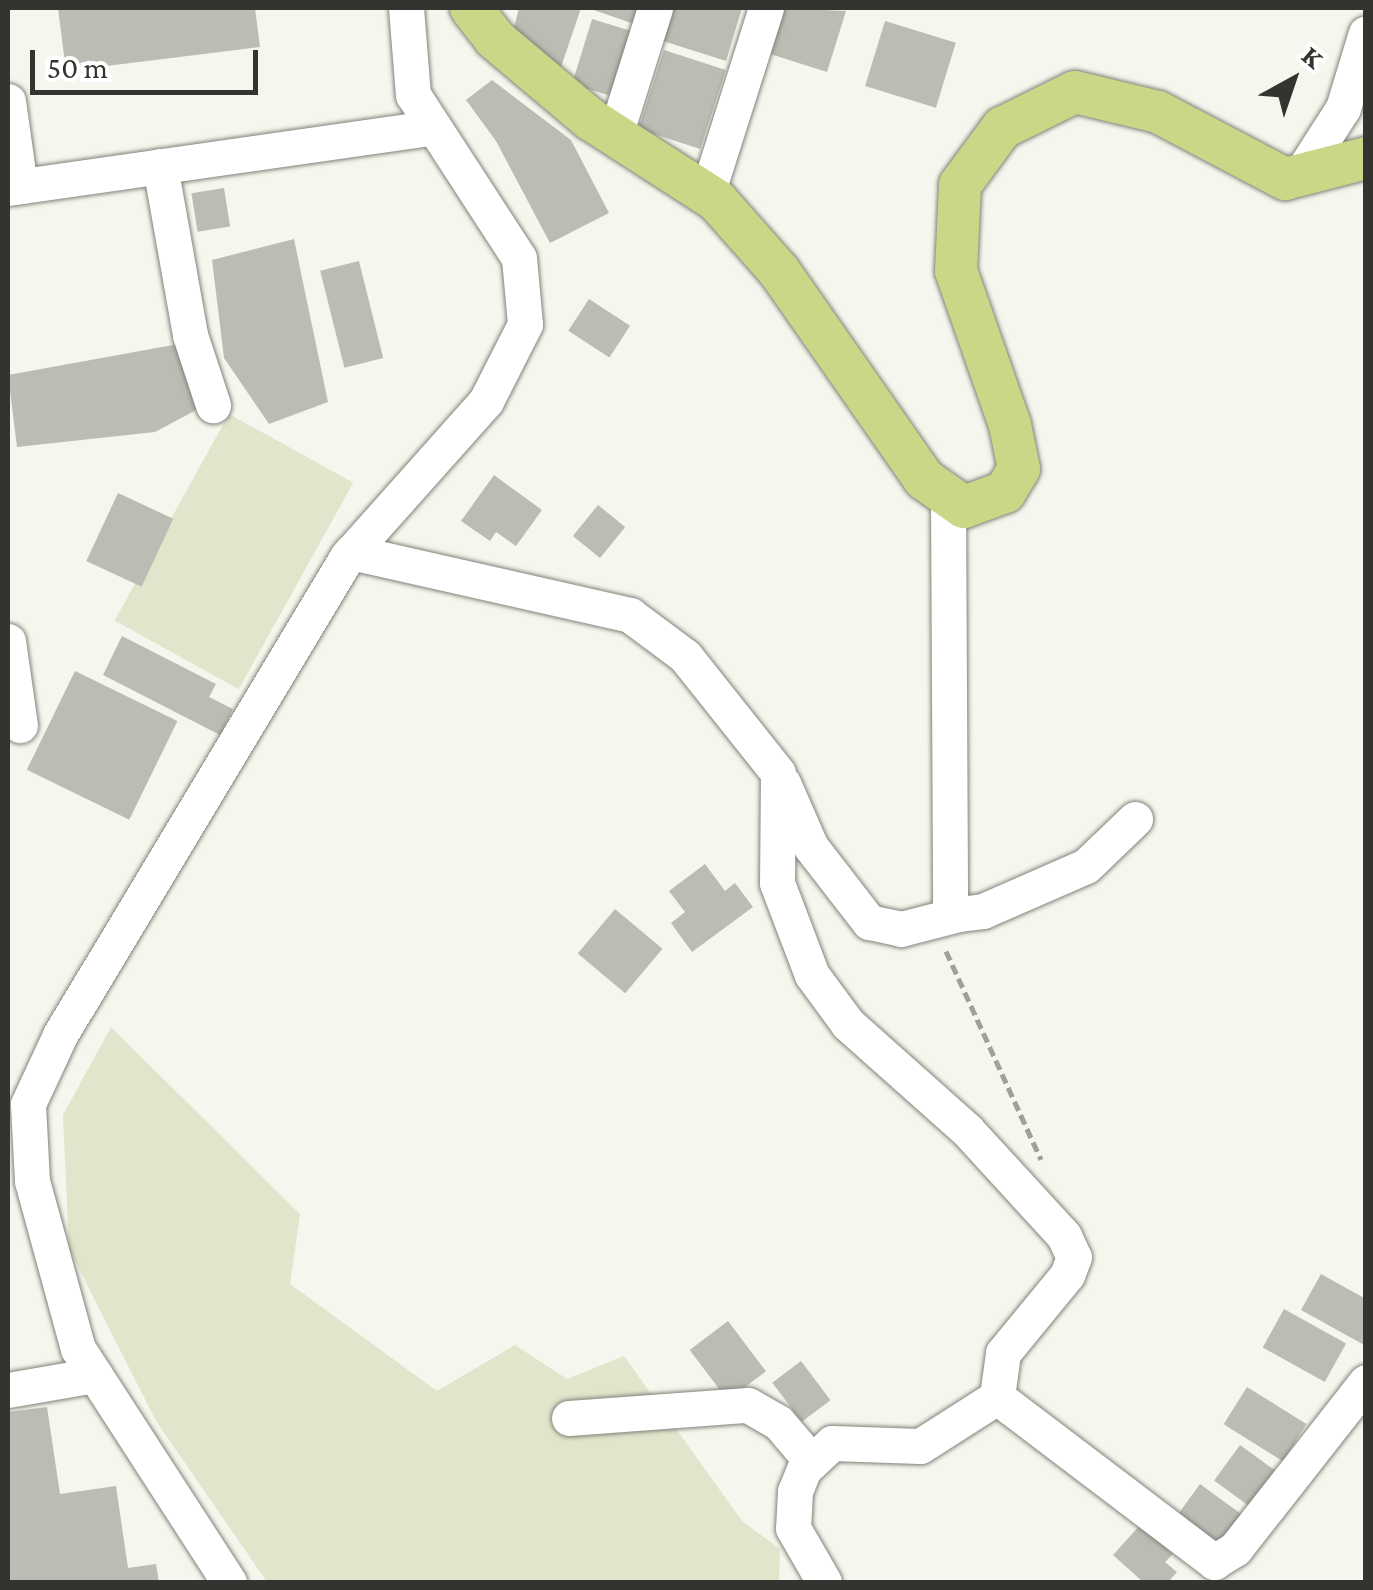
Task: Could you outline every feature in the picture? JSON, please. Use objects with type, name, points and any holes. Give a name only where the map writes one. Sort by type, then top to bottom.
[{"type":"main road","points":[[489,18],[614,135],[706,194],[779,271],[924,480],[948,500],[964,507],[992,501],[1019,470],[1010,425],[956,271],[960,185],[1002,128],[1075,92],[1158,112],[1285,179],[1366,158]]},
{"type":"street","points":[[229,1582],[78,1349],[32,1181],[28,1104],[60,1036],[351,552],[486,402],[525,324],[519,258],[414,94],[406,8]]},
{"type":"street","points":[[614,135],[655,8]]},
{"type":"street","points":[[706,194],[766,8]]},
{"type":"street","points":[[1300,175],[1343,108],[1366,33]]},
{"type":"street","points":[[8,101],[14,187],[434,126]]},
{"type":"street","points":[[160,166],[190,335],[213,405]]},
{"type":"street","points":[[945,918],[950,903],[948,500]]},
{"type":"street","points":[[351,552],[630,615],[686,656],[778,773],[811,847],[870,922],[901,929],[983,911],[1086,866],[1135,819]]},
{"type":"street","points":[[8,640],[20,725]]},
{"type":"street","points":[[778,773],[776,882],[812,975],[848,1024],[968,1130],[1064,1236],[1074,1258],[1068,1275],[1003,1353],[997,1396],[920,1446],[832,1443],[812,1462],[795,1491],[793,1528],[824,1582]]},
{"type":"street","points":[[8,1390],[95,1375]]},
{"type":"street","points":[[997,1396],[1214,1562],[1235,1549],[1366,1382]]},
{"type":"street","points":[[569,1418],[748,1405],[778,1422],[812,1462]]},
{"type":"path","points":[[945,918],[982,1020],[1048,1174]]},
{"type":"green space","points":[[229,414],[353,483],[239,689],[115,620]]},
{"type":"green space","points":[[111,1027],[300,1214],[290,1284],[437,1391],[515,1345],[567,1379],[624,1356],[742,1521],[780,1549],[779,1582],[267,1582],[156,1421],[69,1249],[63,1115]]},
{"type":"building","points":[[58,8],[255,8],[260,47],[66,71]]},
{"type":"building","points":[[519,8],[581,8],[559,73],[510,43]]},
{"type":"building","points":[[588,8],[643,8],[637,25]]},
{"type":"building","points":[[673,8],[742,8],[726,61],[663,41]]},
{"type":"building","points":[[781,8],[846,11],[827,72],[767,53]]},
{"type":"building","points":[[592,19],[634,32],[614,97],[572,84]]},
{"type":"building","points":[[885,21],[956,43],[936,108],[865,86]]},
{"type":"building","points":[[664,50],[726,70],[700,149],[638,129]]},
{"type":"building","points":[[492,80],[571,140],[609,213],[550,243],[496,141],[466,100]]},
{"type":"building","points":[[224,188],[230,227],[198,232],[191,193]]},
{"type":"building","points":[[294,239],[328,402],[269,424],[224,358],[212,260]]},
{"type":"building","points":[[359,261],[383,358],[344,368],[320,271]]},
{"type":"building","points":[[589,299],[630,326],[609,358],[568,331]]},
{"type":"building","points":[[184,343],[200,408],[155,432],[17,447],[8,375]]},
{"type":"building","points":[[494,475],[542,510],[516,546],[496,532],[490,541],[461,521]]},
{"type":"building","points":[[118,493],[173,519],[142,587],[86,561]]},
{"type":"building","points":[[598,505],[625,527],[600,558],[573,536]]},
{"type":"building","points":[[122,636],[216,684],[209,697],[233,709],[220,735],[103,675]]},
{"type":"building","points":[[75,671],[177,721],[129,820],[27,770]]},
{"type":"building","points":[[705,864],[725,891],[735,883],[753,907],[692,952],[671,923],[685,912],[669,891]]},
{"type":"building","points":[[615,909],[662,949],[625,993],[578,953]]},
{"type":"building","points":[[1321,1274],[1366,1299],[1366,1346],[1301,1310]]},
{"type":"building","points":[[1284,1309],[1346,1343],[1325,1382],[1263,1347]]},
{"type":"building","points":[[728,1321],[766,1371],[728,1400],[690,1350]]},
{"type":"building","points":[[801,1361],[830,1400],[802,1422],[772,1383]]},
{"type":"building","points":[[1247,1387],[1306,1424],[1283,1461],[1224,1424]]},
{"type":"building","points":[[47,1407],[60,1494],[116,1486],[128,1568],[156,1564],[159,1582],[8,1582],[8,1412]]},
{"type":"building","points":[[1240,1445],[1280,1474],[1254,1509],[1214,1481]]},
{"type":"building","points":[[1200,1484],[1245,1517],[1216,1557],[1171,1524]]},
{"type":"building","points":[[1140,1525],[1173,1554],[1165,1562],[1177,1572],[1168,1582],[1143,1582],[1113,1555]]}]
